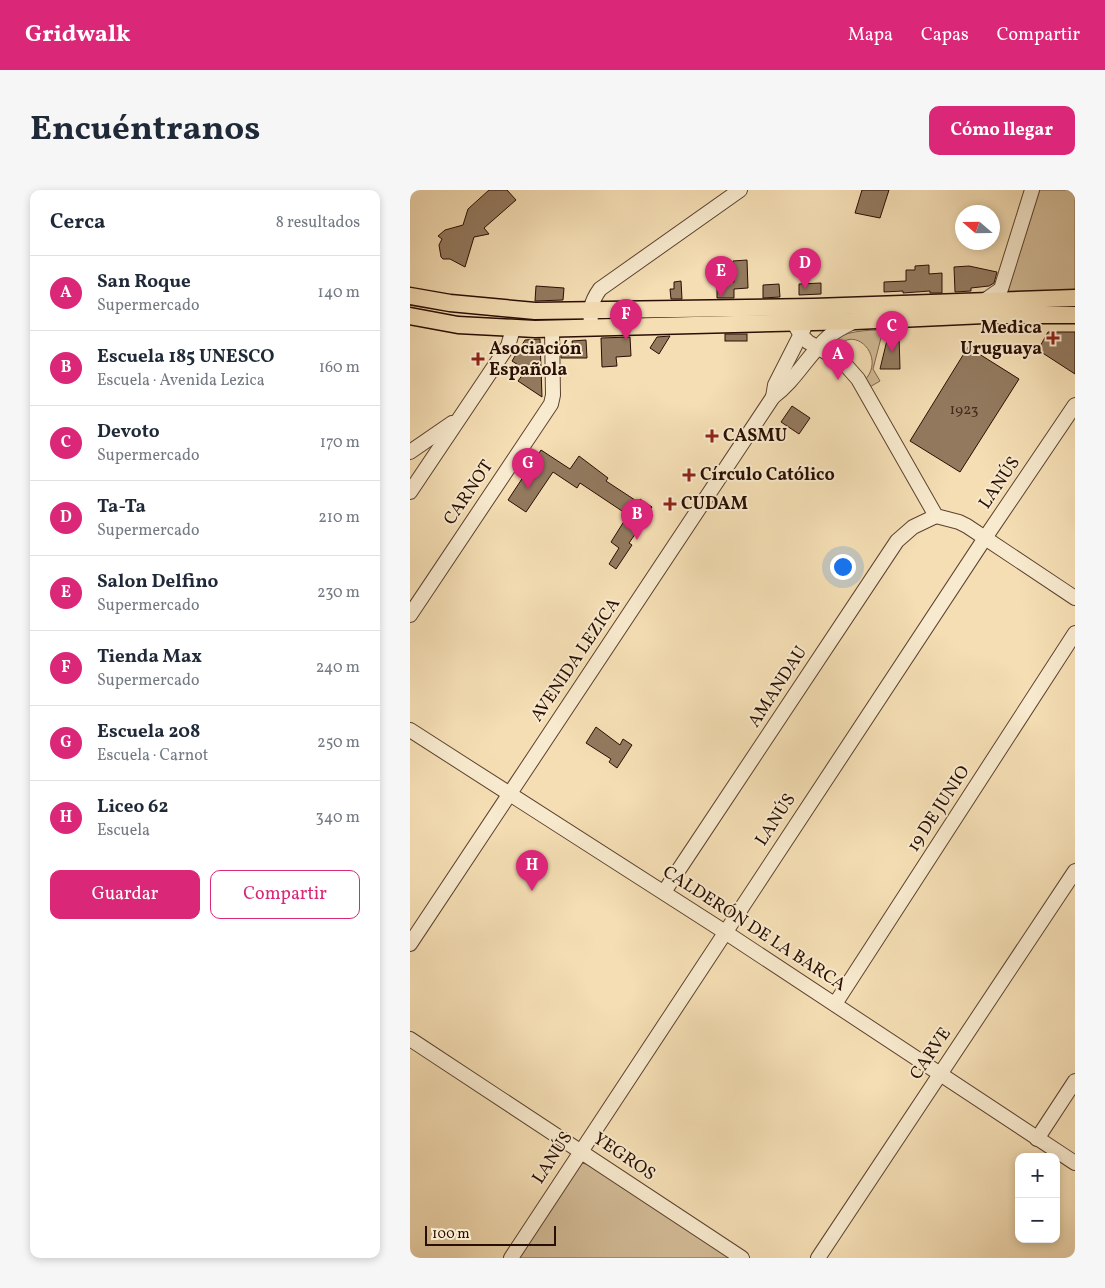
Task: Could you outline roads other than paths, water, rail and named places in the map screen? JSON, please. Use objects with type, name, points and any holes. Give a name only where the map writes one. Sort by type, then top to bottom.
[{"type":"main road","points":[[410,296],[450,303],[514,309],[590,310],[804,321],[984,301],[1075,298]]},
{"type":"main road","points":[[1052,315],[1058,308],[1075,308]]},
{"type":"main road","points":[[410,316],[458,325],[513,329],[855,321],[985,315],[1075,315]]},
{"type":"street","points":[[591,327],[590,310],[592,302],[600,290],[740,190]]},
{"type":"street","points":[[984,301],[1001,288],[1032,190]]},
{"type":"street","points":[[804,321],[818,348],[843,362],[858,379],[936,516],[959,522],[1075,598]]},
{"type":"street","name":"AVENIDA LEZICA","points":[[773,397],[775,385],[804,321]]},
{"type":"street","name":"AVENIDA LEZICA","points":[[410,944],[773,397],[783,390],[818,348],[838,329],[855,321]]},
{"type":"street","name":"CARNOT","points":[[410,615],[550,404],[552,395],[552,328]]},
{"type":"street","points":[[410,492],[508,346],[513,329]]},
{"type":"street","name":"LANÚS","points":[[510,1258],[985,538],[1075,405]]},
{"type":"street","points":[[410,452],[459,418]]},
{"type":"street","name":"AMANDAU","points":[[664,892],[897,541],[913,527],[936,516]]},
{"type":"street","name":"19 DE JUNIO","points":[[835,1004],[1075,633]]},
{"type":"street","name":"CALDERÓN DE LA BARCA","points":[[410,730],[664,892],[1075,1163]]},
{"type":"street","name":"CARVE","points":[[818,1258],[1075,871]]},
{"type":"street","name":"YEGROS","points":[[410,1039],[742,1258]]},
{"type":"street","points":[[1038,1138],[1075,1081]]},
{"type":"place","name":"Ta-Ta","points":[[805,289]]},
{"type":"place","name":"Salon Delfino","points":[[721,297]]},
{"type":"place","name":"Medica Uruguaya","points":[[1053,338]]},
{"type":"place","name":"Tienda Max","points":[[626,340]]},
{"type":"place","name":"Devoto","points":[[892,352]]},
{"type":"place","name":"Asociación Española","points":[[478,359]]},
{"type":"place","name":"San Roque","points":[[838,380]]},
{"type":"place","name":"CASMU","points":[[712,436]]},
{"type":"place","name":"Círculo Católico","points":[[689,475]]},
{"type":"place","name":"Escuela 208","points":[[528,489]]},
{"type":"place","name":"CUDAM","points":[[670,504]]},
{"type":"place","name":"Escuela 185 UNESCO","points":[[637,540]]},
{"type":"place","name":"Liceo 62","points":[[532,891]]}]
